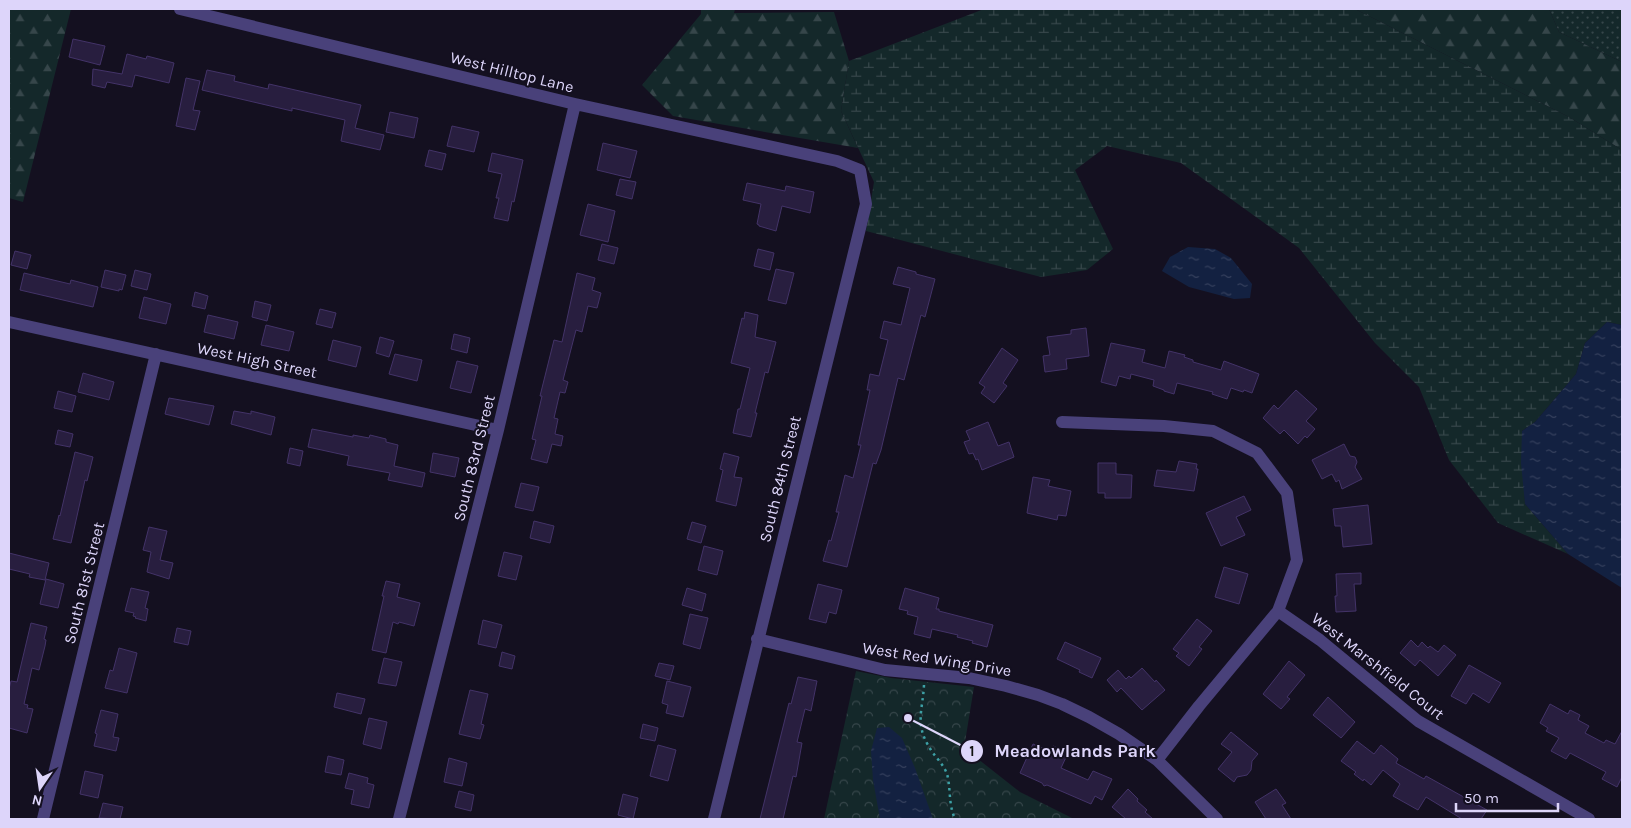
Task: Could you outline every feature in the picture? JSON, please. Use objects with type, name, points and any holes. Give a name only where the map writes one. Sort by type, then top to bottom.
[{"type":"street","name":"West Hilltop Lane","points":[[180,9],[575,104],[837,161]]},
{"type":"street","name":"South 83rd Street","points":[[399,819],[498,430],[575,104]]},
{"type":"street","name":"South 84th Street","points":[[714,819],[866,204],[860,170],[837,161]]},
{"type":"street","name":"West High Street","points":[[9,322],[498,430]]},
{"type":"street","name":"South 81st Street","points":[[43,819],[156,354]]},
{"type":"street","points":[[1062,422],[1164,426],[1213,431],[1257,454],[1287,494],[1297,560],[1278,611],[1157,760]]},
{"type":"street","name":"West Marshfield Court","points":[[1278,611],[1320,640],[1418,721],[1589,819]]},
{"type":"street","name":"West Red Wing Drive","points":[[757,639],[885,670],[969,678],[1038,695],[1090,717],[1157,760],[1217,819]]},
{"type":"path","points":[[925,674],[920,720],[928,746],[947,775],[949,801],[955,819]]},
{"type":"green space","points":[[9,9],[71,9],[23,202],[9,198]]},
{"type":"green space","points":[[701,9],[735,9],[734,13],[834,12],[849,61],[841,111],[858,148],[673,116],[642,85],[701,14]]},
{"type":"green space","points":[[984,9],[1355,9],[1569,117],[1622,150],[1622,325],[1607,322],[1585,343],[1576,374],[1535,422],[1522,431],[1525,504],[1568,554],[1498,523],[1449,460],[1419,387],[1375,343],[1299,248],[1181,163],[1107,146],[1075,170],[1113,249],[1087,270],[1041,277],[866,231],[874,182],[841,111],[849,61]]},
{"type":"green space","points":[[1355,9],[1549,9],[1559,32],[1622,62],[1622,150],[1569,117]]},
{"type":"green space","points":[[1549,9],[1622,9],[1622,62],[1559,32]]},
{"type":"green space","points":[[856,671],[891,678],[974,687],[964,748],[1020,792],[1074,819],[824,819]]},
{"type":"water","points":[[1188,247],[1215,249],[1231,258],[1252,284],[1250,298],[1234,299],[1189,287],[1162,271],[1170,257]]},
{"type":"water","points":[[1607,322],[1622,325],[1622,588],[1568,554],[1525,504],[1521,463],[1522,431],[1535,422],[1576,374],[1585,343]]},
{"type":"water","points":[[889,727],[902,738],[933,819],[880,819],[873,780],[871,751],[877,728]]},
{"type":"building","points":[[73,39],[105,46],[100,65],[69,57]]},
{"type":"building","points":[[127,54],[146,59],[147,56],[174,63],[169,83],[135,75],[132,87],[107,82],[105,88],[92,85],[93,69],[122,74]]},
{"type":"building","points":[[207,70],[235,76],[234,81],[268,89],[269,84],[361,105],[355,128],[384,135],[380,150],[341,141],[345,120],[292,108],[292,111],[202,90]]},
{"type":"building","points":[[186,78],[200,81],[193,110],[200,111],[195,130],[176,126]]},
{"type":"building","points":[[390,112],[418,118],[414,138],[386,132]]},
{"type":"building","points":[[452,126],[479,132],[474,152],[447,146]]},
{"type":"building","points":[[603,143],[637,151],[630,178],[597,170]]},
{"type":"building","points":[[429,150],[446,154],[442,170],[425,166]]},
{"type":"building","points":[[492,153],[523,160],[508,221],[494,218],[499,198],[496,198],[502,174],[488,171]]},
{"type":"building","points":[[620,179],[636,182],[632,199],[616,195]]},
{"type":"building","points":[[747,183],[785,191],[786,186],[814,192],[810,213],[782,206],[776,231],[759,226],[757,224],[761,204],[743,200]]},
{"type":"building","points":[[588,204],[615,211],[608,242],[580,235]]},
{"type":"building","points":[[602,244],[618,248],[614,264],[598,260]]},
{"type":"building","points":[[758,249],[774,253],[770,270],[754,266]]},
{"type":"building","points":[[15,251],[31,255],[27,269],[11,265]]},
{"type":"building","points":[[898,267],[935,279],[925,317],[921,315],[904,380],[898,378],[881,450],[876,464],[873,463],[847,567],[823,561],[839,512],[836,512],[845,475],[853,478],[861,445],[858,445],[870,390],[867,390],[870,374],[879,376],[888,340],[880,338],[884,321],[901,325],[910,288],[893,284]]},
{"type":"building","points":[[776,269],[794,273],[786,304],[768,300]]},
{"type":"building","points":[[105,270],[126,275],[122,290],[101,287]]},
{"type":"building","points":[[135,270],[151,274],[147,290],[131,286]]},
{"type":"building","points":[[24,273],[70,284],[71,280],[98,287],[93,307],[20,290]]},
{"type":"building","points":[[577,273],[595,278],[592,290],[601,293],[597,308],[588,306],[582,332],[576,330],[563,380],[568,382],[565,393],[560,392],[554,418],[558,419],[555,434],[563,436],[561,446],[552,444],[547,463],[531,459],[536,440],[532,439],[542,396],[540,396],[554,340],[562,342]]},
{"type":"building","points":[[195,292],[208,296],[205,309],[192,306]]},
{"type":"building","points":[[144,297],[171,304],[166,324],[139,318]]},
{"type":"building","points":[[255,301],[271,305],[267,321],[252,317]]},
{"type":"building","points":[[320,309],[336,313],[332,328],[316,324]]},
{"type":"building","points":[[745,312],[758,315],[755,337],[776,342],[768,373],[765,372],[751,437],[733,433],[750,368],[731,363]]},
{"type":"building","points":[[208,315],[238,322],[234,339],[204,332]]},
{"type":"building","points":[[266,325],[294,332],[289,351],[261,345]]},
{"type":"building","points":[[1086,328],[1089,356],[1066,359],[1067,369],[1045,372],[1043,356],[1050,355],[1047,337],[1071,334],[1071,330]]},
{"type":"building","points":[[454,334],[470,338],[467,353],[451,349]]},
{"type":"building","points":[[380,337],[394,341],[389,357],[376,353]]},
{"type":"building","points":[[333,340],[361,347],[356,367],[328,360]]},
{"type":"building","points":[[1111,343],[1145,350],[1142,362],[1165,368],[1169,351],[1185,355],[1184,357],[1193,360],[1193,362],[1221,370],[1224,361],[1259,374],[1252,393],[1231,388],[1227,399],[1212,394],[1213,392],[1177,383],[1174,394],[1153,386],[1154,380],[1131,374],[1130,379],[1119,376],[1116,386],[1101,382]]},
{"type":"building","points":[[1002,348],[1018,360],[1003,383],[1007,386],[994,403],[981,393],[985,387],[979,383]]},
{"type":"building","points":[[395,354],[422,360],[417,381],[389,374]]},
{"type":"building","points":[[457,361],[478,366],[471,393],[450,388]]},
{"type":"building","points":[[83,373],[114,382],[109,400],[78,392]]},
{"type":"building","points":[[1296,390],[1317,409],[1306,421],[1315,429],[1298,444],[1284,430],[1280,434],[1263,418],[1274,405],[1278,409]]},
{"type":"building","points":[[58,391],[76,396],[72,412],[54,408]]},
{"type":"building","points":[[169,398],[214,406],[209,425],[165,414]]},
{"type":"building","points":[[234,411],[251,414],[251,411],[275,417],[271,435],[231,424]]},
{"type":"building","points":[[988,422],[998,446],[1009,442],[1014,457],[982,470],[978,459],[976,460],[973,453],[969,454],[964,442],[970,440],[966,431]]},
{"type":"building","points":[[312,429],[353,437],[353,435],[369,438],[370,435],[386,439],[386,442],[398,445],[394,466],[425,473],[422,487],[388,480],[390,473],[347,465],[349,456],[308,447]]},
{"type":"building","points":[[58,430],[73,434],[70,447],[55,444]]},
{"type":"building","points":[[1344,444],[1350,456],[1355,457],[1357,462],[1355,467],[1362,479],[1342,489],[1339,480],[1336,482],[1332,474],[1322,479],[1312,460]]},
{"type":"building","points":[[290,448],[303,451],[300,466],[287,463]]},
{"type":"building","points":[[75,452],[93,457],[87,481],[85,480],[71,543],[53,539]]},
{"type":"building","points":[[433,453],[459,458],[455,477],[430,472]]},
{"type":"building","points":[[724,453],[739,457],[734,477],[742,478],[736,506],[716,501],[723,470],[720,469]]},
{"type":"building","points":[[1179,461],[1197,464],[1196,469],[1198,469],[1194,491],[1154,486],[1157,470],[1176,472]]},
{"type":"building","points":[[1098,463],[1116,463],[1116,474],[1132,475],[1131,498],[1105,498],[1105,493],[1098,493]]},
{"type":"building","points":[[1033,477],[1050,480],[1048,486],[1071,491],[1066,516],[1058,515],[1057,520],[1027,513]]},
{"type":"building","points":[[521,483],[539,487],[533,511],[515,507]]},
{"type":"building","points":[[1244,496],[1251,510],[1236,517],[1245,535],[1221,546],[1206,513]]},
{"type":"building","points":[[1368,505],[1372,544],[1343,547],[1341,526],[1335,526],[1333,509]]},
{"type":"building","points":[[534,521],[554,526],[550,543],[530,538]]},
{"type":"building","points":[[692,522],[706,526],[701,543],[687,539]]},
{"type":"building","points":[[149,527],[167,531],[160,560],[173,563],[169,579],[147,572],[151,552],[143,550]]},
{"type":"building","points":[[704,546],[723,551],[717,575],[698,570]]},
{"type":"building","points":[[504,552],[522,556],[516,580],[498,576]]},
{"type":"building","points":[[9,553],[49,563],[45,580],[29,577],[30,574],[9,569]]},
{"type":"building","points":[[1224,567],[1248,574],[1239,604],[1215,597]]},
{"type":"building","points":[[1361,573],[1361,584],[1354,584],[1356,611],[1336,612],[1336,574]]},
{"type":"building","points":[[46,579],[64,584],[58,608],[40,604]]},
{"type":"building","points":[[386,581],[400,584],[397,597],[420,603],[414,626],[393,622],[386,653],[372,650]]},
{"type":"building","points":[[818,584],[842,590],[836,614],[829,612],[826,623],[809,619]]},
{"type":"building","points":[[131,588],[149,592],[145,608],[148,609],[146,621],[135,618],[133,616],[134,613],[125,611]]},
{"type":"building","points":[[687,588],[706,594],[702,611],[682,605]]},
{"type":"building","points":[[905,588],[939,598],[936,609],[939,609],[939,611],[993,625],[987,647],[957,637],[958,635],[932,629],[930,638],[914,634],[918,617],[907,614],[908,611],[899,609]]},
{"type":"building","points":[[690,614],[708,618],[700,649],[683,644]]},
{"type":"building","points":[[1197,619],[1212,631],[1199,647],[1202,649],[1189,666],[1176,656],[1179,653],[1173,649]]},
{"type":"building","points":[[483,620],[502,625],[496,648],[478,644]]},
{"type":"building","points":[[31,623],[47,627],[44,639],[46,640],[45,646],[39,670],[32,668],[24,704],[28,705],[27,708],[33,709],[27,733],[9,728],[9,689],[11,681],[17,682]]},
{"type":"building","points":[[177,628],[191,631],[188,645],[174,642]]},
{"type":"building","points":[[1411,640],[1418,647],[1422,642],[1428,648],[1430,646],[1438,652],[1444,645],[1456,655],[1438,676],[1420,660],[1415,666],[1400,653]]},
{"type":"building","points":[[1065,642],[1101,658],[1092,678],[1057,659]]},
{"type":"building","points":[[119,648],[137,653],[127,693],[105,688],[110,670],[113,671]]},
{"type":"building","points":[[502,652],[515,656],[512,669],[499,666]]},
{"type":"building","points":[[384,658],[402,662],[396,686],[378,683]]},
{"type":"building","points":[[1289,661],[1305,675],[1287,697],[1290,699],[1281,709],[1263,694]]},
{"type":"building","points":[[659,663],[674,666],[670,680],[655,676]]},
{"type":"building","points":[[1469,665],[1501,683],[1489,703],[1473,693],[1466,704],[1451,696]]},
{"type":"building","points":[[1142,668],[1165,690],[1142,710],[1121,688],[1117,692],[1107,680],[1118,670],[1126,679],[1129,676],[1131,678]]},
{"type":"building","points":[[798,677],[817,681],[811,711],[805,709],[797,742],[802,743],[796,777],[793,776],[783,819],[760,819],[789,703],[791,704]]},
{"type":"building","points":[[667,681],[691,687],[683,717],[666,713],[668,705],[662,703]]},
{"type":"building","points":[[470,690],[488,694],[481,724],[484,725],[480,739],[459,734]]},
{"type":"building","points":[[337,693],[365,699],[361,714],[334,707]]},
{"type":"building","points":[[1328,697],[1355,722],[1341,738],[1313,715]]},
{"type":"building","points":[[1550,704],[1568,714],[1570,710],[1580,715],[1578,720],[1589,726],[1585,733],[1604,743],[1606,740],[1615,744],[1622,731],[1622,777],[1617,787],[1602,779],[1606,772],[1570,753],[1566,759],[1551,751],[1559,738],[1546,731],[1548,728],[1540,723]]},
{"type":"building","points":[[101,710],[118,714],[113,737],[119,738],[116,751],[94,746]]},
{"type":"building","points":[[369,718],[387,722],[381,749],[363,744]]},
{"type":"building","points":[[643,724],[658,728],[655,741],[640,738]]},
{"type":"building","points":[[1231,732],[1258,754],[1252,761],[1251,770],[1247,775],[1237,777],[1234,782],[1218,769],[1232,752],[1221,744]]},
{"type":"building","points":[[1357,741],[1374,754],[1381,745],[1398,759],[1396,763],[1424,779],[1426,776],[1487,810],[1481,819],[1462,819],[1426,797],[1418,810],[1393,796],[1400,784],[1383,770],[1371,785],[1364,779],[1363,781],[1354,774],[1356,772],[1341,761]]},
{"type":"building","points":[[1033,744],[1050,751],[1053,746],[1068,753],[1061,768],[1088,780],[1093,771],[1112,779],[1102,800],[1095,796],[1091,804],[1047,785],[1044,786],[1042,783],[1020,773]]},
{"type":"building","points":[[658,745],[676,750],[668,781],[650,776]]},
{"type":"building","points":[[328,756],[344,760],[341,775],[325,772]]},
{"type":"building","points":[[449,758],[467,763],[462,786],[444,782]]},
{"type":"building","points":[[85,771],[103,775],[98,798],[80,794]]},
{"type":"building","points":[[349,773],[368,778],[367,783],[374,785],[369,808],[351,804],[354,790],[345,788]]},
{"type":"building","points":[[1128,789],[1147,810],[1145,812],[1153,819],[1126,819],[1112,807]]},
{"type":"building","points":[[1276,789],[1286,803],[1282,805],[1291,819],[1266,819],[1255,802]]},
{"type":"building","points":[[459,791],[474,795],[471,811],[455,807]]},
{"type":"building","points":[[623,794],[638,798],[633,819],[618,815]]},
{"type":"building","points":[[103,803],[123,807],[120,819],[99,818]]},
{"type":"place","name":"Meadowlands Park","points":[[908,718]]}]
